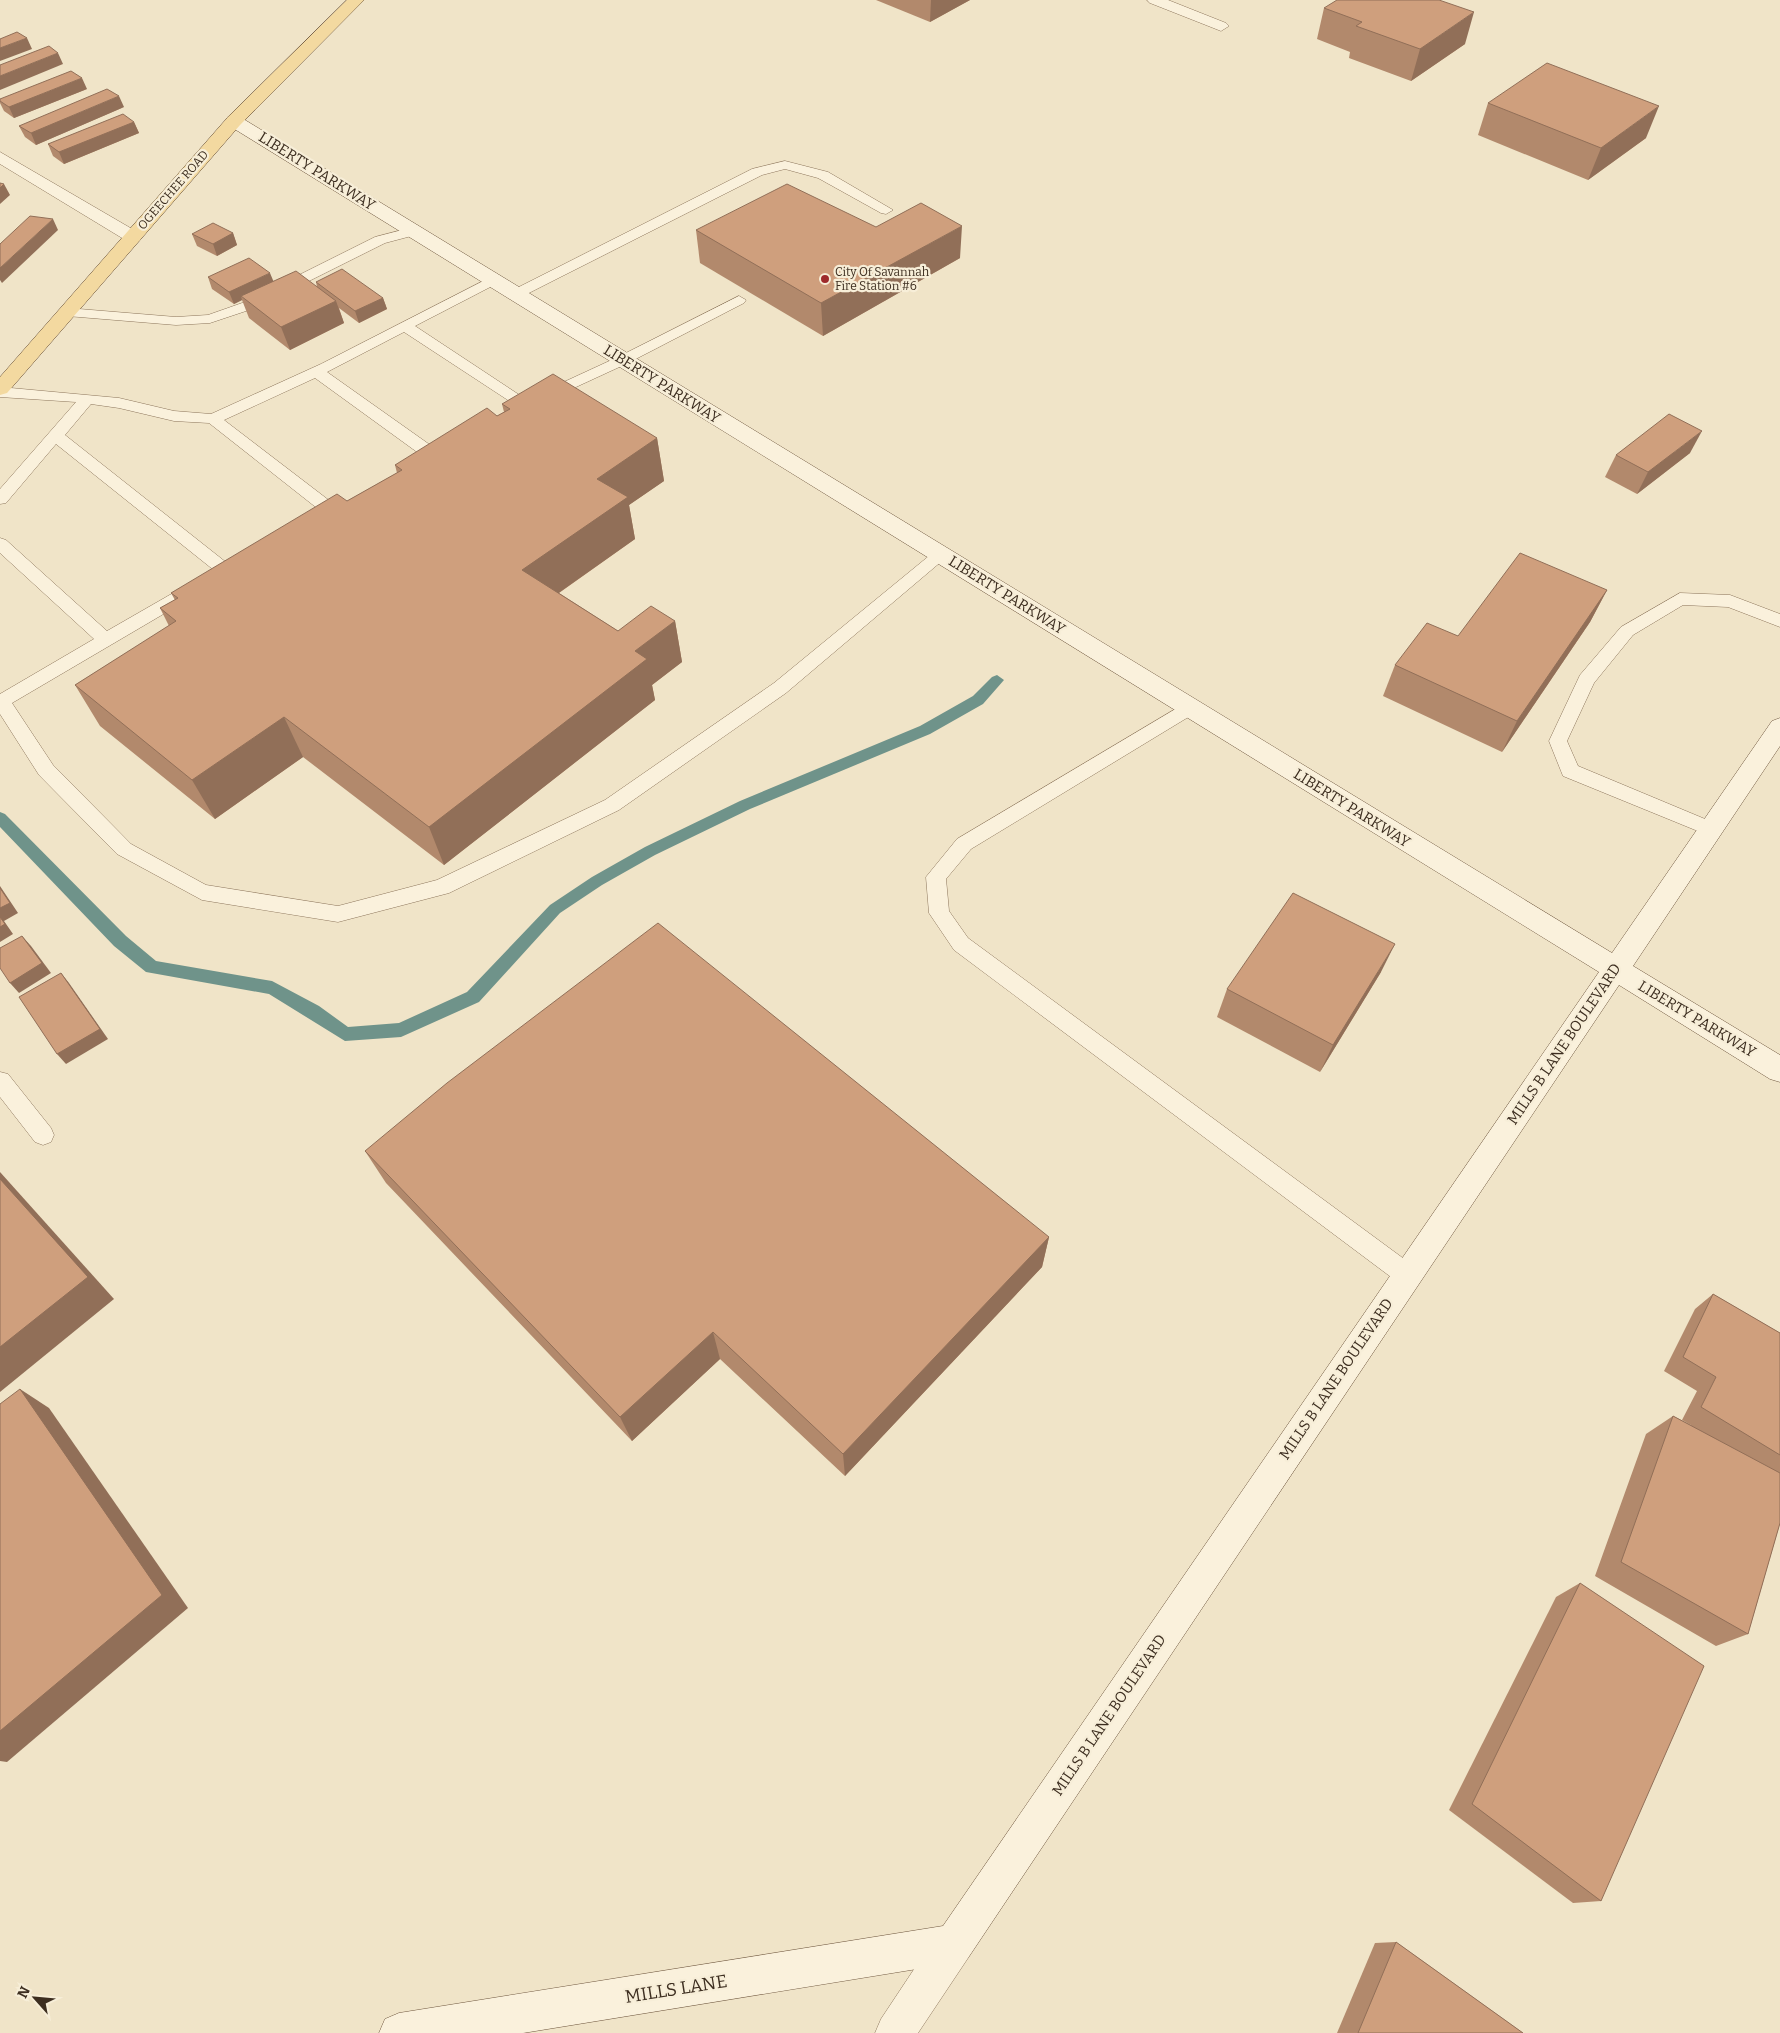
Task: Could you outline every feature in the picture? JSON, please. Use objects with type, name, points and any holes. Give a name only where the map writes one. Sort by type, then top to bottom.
[{"type":"main road","name":"OGEECHEE ROAD","points":[[0,390],[234,121],[356,0]]},
{"type":"street","points":[[1155,0],[1221,26]]},
{"type":"street","name":"LIBERTY PARKWAY","points":[[234,121],[1780,1070]]},
{"type":"street","points":[[0,156],[133,237]]},
{"type":"street","name":"MILLS B LANE BOULEVARD","points":[[895,2033],[1407,1274],[1780,727]]},
{"type":"street","name":"MILLS LANE","points":[[399,2033],[954,1944]]},
{"type":"lane","points":[[516,294],[757,172],[785,165],[824,175],[886,210]]},
{"type":"lane","points":[[67,312],[176,321],[210,319],[250,305],[380,240],[414,231]]},
{"type":"lane","points":[[0,390],[86,399],[174,416],[213,419],[316,372],[493,280]]},
{"type":"lane","points":[[508,415],[624,360],[740,300]]},
{"type":"lane","points":[[405,326],[525,406]]},
{"type":"lane","points":[[316,372],[434,456]]},
{"type":"lane","points":[[0,498],[86,399]]},
{"type":"lane","points":[[213,419],[333,512]]},
{"type":"lane","points":[[55,435],[226,571]]},
{"type":"lane","points":[[417,466],[450,447]]},
{"type":"lane","points":[[316,521],[349,503]]},
{"type":"lane","points":[[0,544],[106,640]]},
{"type":"lane","points":[[243,562],[1,702],[46,770],[124,848],[202,892],[338,914],[442,887],[612,805],[780,688],[941,555]]},
{"type":"lane","points":[[1710,829],[1570,771],[1558,741],[1586,680],[1627,631],[1680,599],[1730,601],[1780,621]]},
{"type":"lane","points":[[1189,708],[964,844],[936,877],[939,913],[961,944],[1252,1162],[1407,1274]]},
{"type":"lane","points":[[0,1081],[43,1135]]},
{"type":"building","points":[[1337,0],[1439,0],[1474,12],[1420,49],[1356,26],[1362,22],[1324,8]]},
{"type":"building","points":[[17,32],[27,38],[0,48],[0,39]]},
{"type":"building","points":[[49,46],[58,53],[0,76],[0,65]]},
{"type":"building","points":[[1547,63],[1659,106],[1601,148],[1488,103]]},
{"type":"building","points":[[71,71],[82,78],[9,107],[0,101],[0,99]]},
{"type":"building","points":[[107,89],[119,96],[31,133],[19,126]]},
{"type":"building","points":[[123,114],[134,122],[59,152],[48,144]]},
{"type":"building","points":[[787,184],[876,227],[921,203],[962,226],[821,303],[696,230]]},
{"type":"building","points":[[30,216],[53,219],[0,268],[0,244]]},
{"type":"building","points":[[213,223],[233,233],[213,244],[192,234]]},
{"type":"building","points":[[249,258],[270,273],[229,292],[208,277]]},
{"type":"building","points":[[342,269],[383,298],[355,311],[316,282]]},
{"type":"building","points":[[296,271],[336,301],[281,327],[241,296]]},
{"type":"building","points":[[553,374],[657,438],[597,479],[628,497],[522,570],[618,631],[651,606],[675,621],[635,651],[647,659],[429,827],[284,717],[192,780],[75,685],[176,621],[160,608],[178,598],[171,593],[337,494],[347,501],[402,470],[395,465],[487,408],[497,416],[510,409],[502,404]]},
{"type":"building","points":[[1669,414],[1702,431],[1648,472],[1616,455]]},
{"type":"building","points":[[1520,553],[1607,590],[1517,721],[1395,665],[1427,623],[1458,636]]},
{"type":"building","points":[[0,888],[10,903],[0,908]]},
{"type":"building","points":[[1293,893],[1395,944],[1333,1045],[1227,989]]},
{"type":"building","points":[[0,917],[5,924],[0,927]]},
{"type":"building","points":[[658,923],[1049,1237],[843,1454],[713,1332],[620,1417],[365,1151],[447,1083]]},
{"type":"building","points":[[22,936],[42,963],[10,983],[0,968],[0,948]]},
{"type":"building","points":[[61,973],[100,1029],[57,1054],[19,997]]},
{"type":"building","points":[[0,1179],[88,1277],[0,1347]]},
{"type":"building","points":[[1713,1294],[1780,1333],[1780,1455],[1701,1407],[1716,1377],[1683,1357]]},
{"type":"building","points":[[20,1389],[162,1595],[0,1731],[0,1404]]},
{"type":"building","points":[[1673,1416],[1780,1473],[1780,1523],[1748,1634],[1621,1562]]},
{"type":"building","points":[[1580,1583],[1704,1666],[1601,1901],[1472,1804]]},
{"type":"building","points":[[1396,1942],[1523,2033],[1358,2033]]},
{"type":"waterway","points":[[0,818],[120,941],[152,967],[272,988],[313,1011],[345,1034],[401,1030],[473,997],[555,909],[597,881],[650,851],[745,805],[925,730],[978,700],[997,680]]},
{"type":"place","name":"City Of Savannah Fire Station #6","points":[[825,279]]}]
